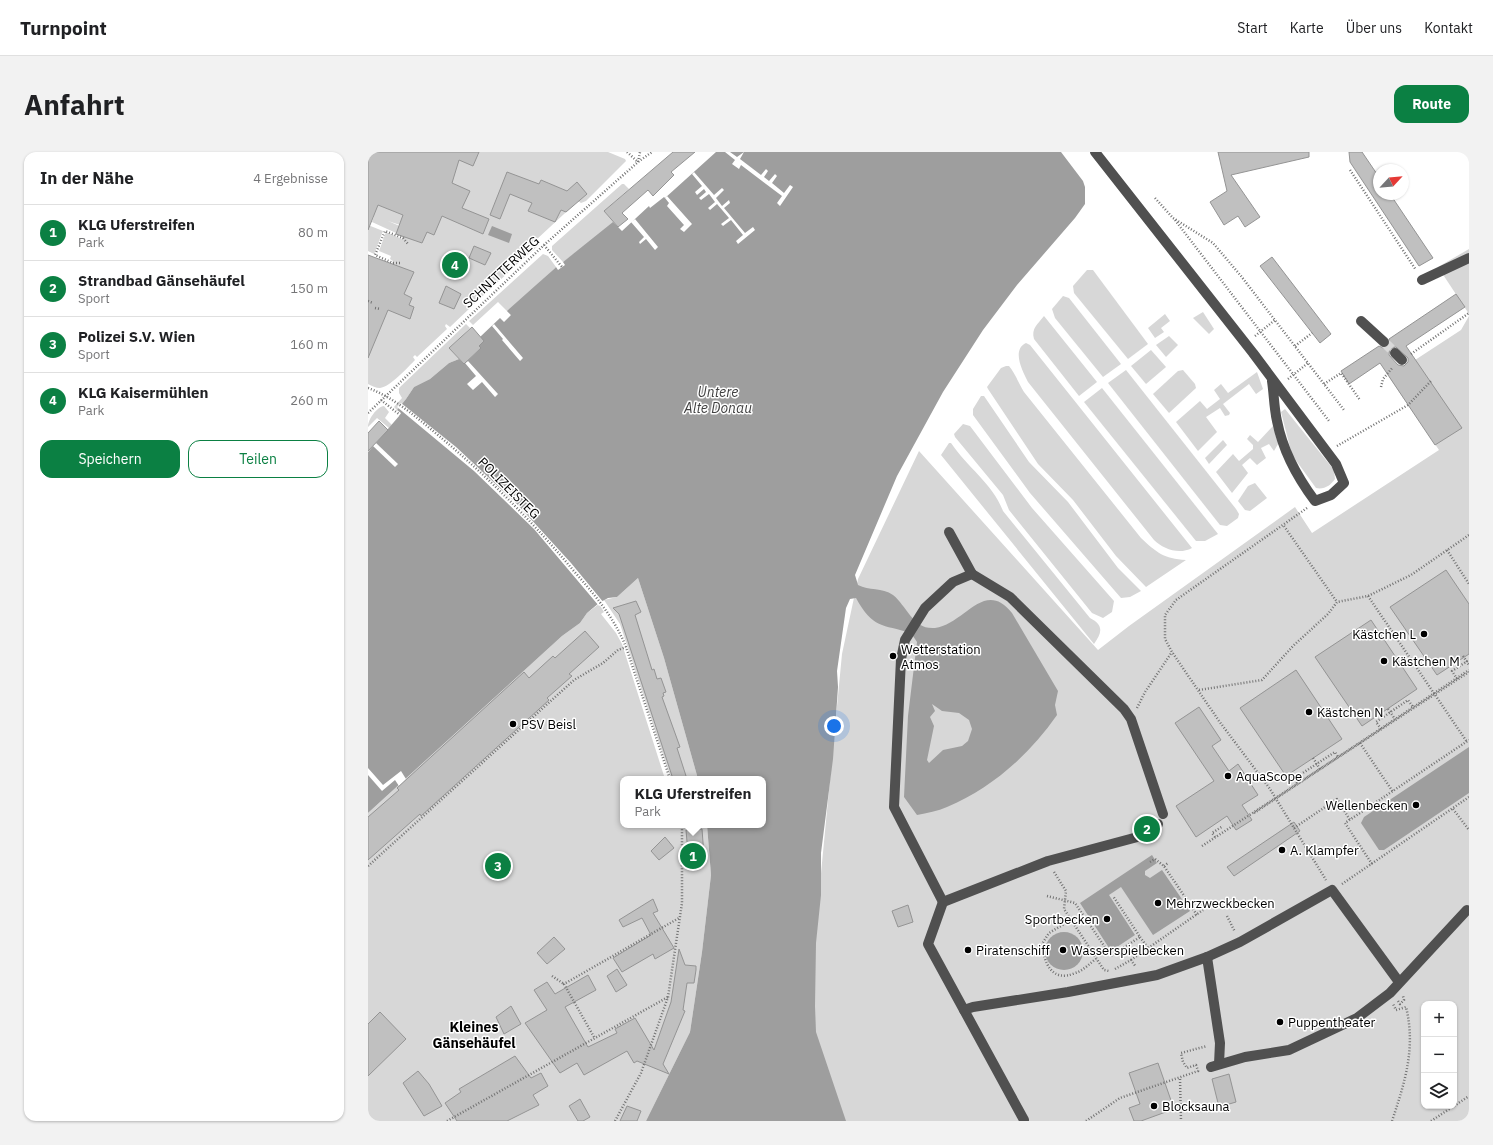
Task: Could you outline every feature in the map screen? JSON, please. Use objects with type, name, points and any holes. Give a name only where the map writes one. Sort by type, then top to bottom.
[{"type":"street","points":[[1095,152],[1245,344],[1336,464],[1344,483],[1331,495],[1315,501],[1300,482],[1288,459],[1277,421],[1275,385]]},
{"type":"street","points":[[1422,280],[1469,258]]},
{"type":"street","points":[[1361,321],[1384,342]]},
{"type":"street","points":[[949,532],[972,574],[1010,597],[1124,709],[1131,719],[1163,814]]},
{"type":"street","points":[[972,574],[953,582],[925,608],[905,640],[901,659],[894,807],[943,902],[928,944],[1024,1120]]},
{"type":"street","points":[[943,902],[1048,861],[1145,835],[1158,824]]},
{"type":"street","points":[[964,1010],[973,1007],[1068,992],[1156,975],[1207,957],[1240,942],[1332,890],[1399,982]]},
{"type":"street","points":[[1207,957],[1220,1043],[1215,1065],[1289,1050],[1357,1018],[1390,993],[1468,911]]},
{"type":"path","points":[[626,152],[638,162],[640,152]]},
{"type":"path","name":"SCHNITTERWEG","points":[[368,413],[385,395],[544,245],[638,162],[652,152]]},
{"type":"path","points":[[1350,170],[1422,280]]},
{"type":"path","points":[[1155,198],[1173,218],[1329,421]]},
{"type":"path","points":[[1173,218],[1213,243],[1241,276],[1344,410]]},
{"type":"path","points":[[400,264],[393,263],[375,255],[386,230],[403,238],[408,244]]},
{"type":"path","points":[[544,245],[562,268]]},
{"type":"path","points":[[368,301],[373,303]]},
{"type":"path","points":[[376,308],[380,309]]},
{"type":"path","points":[[1381,387],[1383,379],[1399,357],[1469,313]]},
{"type":"path","points":[[1245,344],[1275,320]]},
{"type":"path","points":[[1295,346],[1312,333]]},
{"type":"path","points":[[1275,385],[1294,375],[1308,363]]},
{"type":"path","points":[[1324,384],[1341,374],[1360,400]]},
{"type":"path","points":[[1327,453],[1408,405],[1431,381]]},
{"type":"path","name":"POLIZEISTEG","points":[[368,388],[385,395],[394,401],[449,444],[504,495],[563,558],[606,610],[619,629],[626,646],[669,776]]},
{"type":"path","points":[[381,400],[400,415]]},
{"type":"path","points":[[1315,501],[1284,526],[1176,600],[1165,615],[1165,639],[1172,652],[1219,721],[1275,797],[1332,890],[1469,797]]},
{"type":"path","points":[[1284,526],[1337,602]]},
{"type":"path","points":[[1199,690],[1262,680],[1292,646],[1328,614],[1337,602],[1368,596],[1410,575],[1469,535]]},
{"type":"path","points":[[1447,550],[1469,584]]},
{"type":"path","points":[[1368,596],[1468,741],[1345,823],[1372,864]]},
{"type":"path","points":[[368,866],[574,680],[603,663],[618,650],[626,646]]},
{"type":"path","points":[[1131,719],[1145,692],[1172,652]]},
{"type":"path","points":[[1463,656],[1468,661],[1469,665]]},
{"type":"path","points":[[1457,680],[1452,671],[1468,661]]},
{"type":"path","points":[[1202,846],[1469,671]]},
{"type":"path","points":[[1254,813],[1469,671]]},
{"type":"path","points":[[1381,729],[1376,722],[1389,711],[1408,700],[1413,707]]},
{"type":"path","points":[[1389,711],[1395,719]]},
{"type":"path","points":[[1360,743],[1393,792]]},
{"type":"path","points":[[1297,783],[1295,778],[1316,764],[1335,752],[1338,756]]},
{"type":"path","points":[[1313,758],[1320,769]]},
{"type":"path","points":[[1294,828],[1337,799],[1350,820]]},
{"type":"path","points":[[1453,809],[1469,830]]},
{"type":"path","points":[[1214,837],[1212,833],[1223,826]]},
{"type":"path","points":[[615,1121],[641,1073],[668,997],[682,903],[682,828]]},
{"type":"path","points":[[1150,862],[1155,859],[1164,866],[1197,915]]},
{"type":"path","points":[[1048,861],[1066,891],[1064,909],[1104,970],[1112,971],[1131,960],[1203,910]]},
{"type":"path","points":[[1164,866],[1168,863]]},
{"type":"path","points":[[1047,896],[1075,903],[1111,956],[1140,937]]},
{"type":"path","points":[[1113,896],[1148,948]]},
{"type":"path","points":[[1227,916],[1240,942]]},
{"type":"path","points":[[564,984],[679,918]]},
{"type":"path","points":[[1071,920],[1049,933],[1042,944],[1045,964],[1054,973],[1063,976],[1076,973],[1097,959]]},
{"type":"path","points":[[1131,960],[1142,978]]},
{"type":"path","points":[[552,976],[564,984],[594,1037]]},
{"type":"path","points":[[1392,1121],[1406,1078],[1410,1052],[1411,1025],[1406,1007],[1396,1010],[1392,1001],[1397,998],[1400,1004],[1404,1000],[1399,982]]},
{"type":"path","points":[[447,1121],[594,1037],[668,997]]},
{"type":"path","points":[[1086,1121],[1120,1098],[1198,1071],[1196,1065],[1187,1068],[1183,1062],[1181,1053],[1220,1043]]},
{"type":"path","points":[[1180,1078],[1181,1121]]},
{"type":"path","points":[[1457,1104],[1469,1096]]},
{"type":"path","points":[[1431,1121],[1449,1109]]},
{"type":"shaded area","points":[[470,152],[478,155],[479,152],[608,152],[625,159],[626,161],[586,201],[581,203],[578,201],[536,240],[539,245],[513,268],[509,266],[511,270],[474,304],[470,302],[467,305],[470,308],[450,327],[446,324],[445,326],[447,329],[417,357],[415,355],[413,357],[415,360],[399,376],[384,387],[377,388],[372,386],[368,384],[368,313],[393,261],[390,259],[391,256],[379,251],[386,232],[402,239],[403,226],[388,221],[402,227],[396,233],[372,222],[374,216],[368,213],[368,201],[421,222],[461,153]]},
{"type":"shaded area","points":[[622,184],[629,189],[604,211],[622,232],[587,244],[563,262],[552,250],[552,246]]},
{"type":"shaded area","points":[[368,225],[383,231],[374,254],[368,251]]},
{"type":"shaded area","points":[[1469,249],[1469,314],[1438,267]]},
{"type":"shaded area","points":[[543,254],[548,256],[556,267],[540,282],[516,320],[498,302],[473,325],[469,321]]},
{"type":"shaded area","points":[[1087,270],[1093,270],[1148,344],[1128,359],[1074,293],[1073,286]]},
{"type":"shaded area","points":[[1063,296],[1069,298],[1121,364],[1103,377],[1055,318],[1052,309]]},
{"type":"shaded area","points":[[1203,312],[1214,329],[1209,334],[1193,318]]},
{"type":"shaded area","points":[[1165,314],[1170,321],[1161,328],[1164,332],[1155,338],[1148,328]]},
{"type":"shaded area","points":[[1044,316],[1097,382],[1079,396],[1034,339],[1034,329]]},
{"type":"shaded area","points":[[1469,316],[1469,1121],[845,1121],[813,1030],[808,1009],[842,654],[858,579],[919,451],[1098,650],[1129,626],[1295,507],[1312,533],[1439,450],[1389,377],[1461,330]]},
{"type":"shaded area","points":[[466,324],[470,328],[449,348],[459,359],[449,363],[430,379],[414,387],[397,410],[394,407],[402,398],[399,393],[399,388]]},
{"type":"shaded area","points":[[1169,336],[1178,345],[1166,357],[1156,345]]},
{"type":"shaded area","points":[[1026,343],[1030,345],[1192,548],[1182,551],[1172,550],[1162,546],[1154,540],[1028,382],[1021,367],[1019,356],[1019,351]]},
{"type":"shaded area","points":[[1151,350],[1166,367],[1146,384],[1131,366]]},
{"type":"shaded area","points":[[1009,366],[1024,392],[1141,538],[1161,554],[1172,558],[1186,560],[1146,587],[1116,556],[1073,500],[1038,464],[988,389],[987,387],[1001,368]]},
{"type":"shaded area","points":[[1126,370],[1236,509],[1239,514],[1238,518],[1227,526],[1220,525],[1108,383]]},
{"type":"shaded area","points":[[1183,370],[1195,384],[1196,388],[1169,413],[1153,394],[1178,371]]},
{"type":"shaded area","points":[[1257,372],[1263,389],[1256,394],[1249,384],[1223,404],[1230,413],[1229,415],[1225,416],[1220,408],[1206,417],[1217,432],[1198,451],[1176,422],[1200,401],[1207,409],[1220,399],[1214,390],[1221,384],[1228,393]]},
{"type":"shaded area","points":[[1102,388],[1218,534],[1205,541],[1196,541],[1084,402]]},
{"type":"shaded area","points":[[981,396],[984,396],[1029,462],[1068,502],[1118,568],[1141,591],[1130,597],[1121,598],[1030,493],[973,415],[973,409]]},
{"type":"shaded area","points":[[384,406],[389,412],[385,418],[392,425],[389,428],[377,418],[368,427],[373,414]]},
{"type":"shaded area","points":[[1285,409],[1334,470],[1335,479],[1327,486],[1316,488],[1292,455],[1281,412]]},
{"type":"shaded area","points":[[963,424],[970,426],[1032,508],[1114,601],[1112,612],[1103,618],[1092,613],[1009,510],[1003,495],[955,437],[954,434]]},
{"type":"shaded area","points":[[1273,426],[1278,444],[1274,451],[1269,444],[1261,448],[1266,458],[1257,465],[1250,458],[1242,465],[1248,473],[1232,493],[1216,472],[1233,454],[1239,461],[1253,449],[1253,445],[1247,439],[1250,435],[1258,442]]},
{"type":"shaded area","points":[[1223,440],[1227,445],[1209,464],[1205,458]]},
{"type":"shaded area","points":[[949,443],[951,443],[957,452],[993,492],[1003,511],[1090,618],[1098,623],[1100,626],[1100,633],[1094,644],[941,455]]},
{"type":"shaded area","points":[[1255,483],[1267,498],[1250,511],[1245,510],[1238,501],[1248,486]]},
{"type":"shaded area","points":[[638,578],[664,658],[697,776],[670,776],[620,624],[604,600],[617,597]]},
{"type":"shaded area","points":[[599,604],[604,612],[601,614],[616,633],[622,644],[664,776],[620,776],[620,828],[707,828],[711,875],[702,952],[690,1032],[646,1121],[368,1121],[368,813],[562,636],[580,623],[587,613]]},
{"type":"water","name":"Untere Alte Donau","points":[[716,152],[1061,152],[1083,181],[1085,187],[1085,204],[1075,218],[1017,285],[983,330],[943,392],[897,476],[855,575],[858,585],[884,591],[893,595],[916,621],[927,628],[935,628],[945,625],[974,606],[983,602],[992,600],[1002,603],[1012,613],[1058,691],[1055,705],[1057,715],[1022,757],[994,780],[947,807],[917,815],[904,797],[908,716],[917,642],[911,633],[879,624],[873,620],[862,608],[856,598],[850,599],[846,608],[837,671],[838,687],[833,759],[821,853],[821,895],[816,943],[815,1006],[816,1032],[846,1121],[646,1121],[690,1032],[702,952],[711,875],[707,828],[766,828],[766,776],[697,776],[664,658],[638,578],[617,597],[608,598],[587,613],[580,623],[562,636],[368,813],[368,452],[400,415],[401,413],[397,410],[414,387],[430,379],[449,363],[459,359],[464,364],[481,348],[479,346],[484,341],[480,337],[500,318],[504,322],[511,315],[507,311],[556,267],[558,270],[565,265],[563,262],[613,222],[622,231],[649,206],[650,208],[664,197],[665,198]],"holes":[[[932,704],[942,711],[959,713],[969,720],[972,729],[968,741],[962,746],[943,750],[929,763],[927,760],[934,726],[930,717],[935,711]]]},
{"type":"water","points":[[492,226],[512,234],[509,243],[488,235]]},
{"type":"water","name":"Wellenbecken","points":[[1469,747],[1469,793],[1384,850],[1379,850],[1361,823],[1364,817]]},
{"type":"water","name":"Mehrzweckbecken","points":[[1152,855],[1157,863],[1145,871],[1145,875],[1150,878],[1162,870],[1190,911],[1153,935],[1121,887],[1109,895],[1135,935],[1111,951],[1080,903]]},
{"type":"water","name":"Wasserspielbecken","points":[[1064,932],[1074,935],[1080,941],[1083,951],[1080,961],[1074,967],[1064,970],[1054,967],[1048,961],[1045,951],[1048,941],[1054,935]]},
{"type":"pier","points":[[725,152],[730,152],[737,157],[744,152],[740,159],[761,175],[766,169],[768,171],[764,177],[769,181],[775,174],[777,176],[772,183],[784,193],[790,185],[793,187],[780,206],[777,203],[782,196],[741,165],[739,169],[732,164],[735,160]]},
{"type":"pier","points":[[694,172],[714,195],[722,188],[724,190],[716,198],[722,206],[729,200],[730,203],[724,208],[745,233],[753,227],[755,230],[738,244],[736,241],[743,235],[731,220],[723,226],[721,224],[729,218],[717,204],[710,210],[708,208],[715,202],[709,194],[701,200],[699,198],[706,192],[704,189],[697,195],[695,192],[702,186],[692,174]]},
{"type":"pier","points":[[667,196],[692,224],[684,232],[680,229],[684,225],[667,206],[669,203],[665,198]]},
{"type":"pier","points":[[635,219],[658,247],[655,250],[646,239],[640,244],[639,242],[644,237],[631,222]]},
{"type":"pier","points":[[494,324],[523,358],[520,361],[492,326]]},
{"type":"pier","points":[[468,361],[498,394],[495,397],[482,382],[473,390],[467,384],[476,376],[465,363]]},
{"type":"pier","points":[[401,403],[456,447],[517,504],[571,563],[604,603],[599,606],[534,529],[474,471],[397,407]]},
{"type":"pier","points":[[376,443],[398,464],[395,467],[373,446]]},
{"type":"pier","points":[[368,768],[383,785],[401,771],[406,779],[399,786],[395,780],[382,791],[368,775]]},
{"type":"building","points":[[368,152],[479,152],[473,166],[459,160],[452,183],[470,191],[462,208],[489,219],[483,234],[442,216],[434,235],[427,232],[422,243],[396,234],[403,215],[378,205],[368,230]]},
{"type":"building","points":[[673,152],[695,152],[671,172],[674,175],[653,196],[648,190],[622,213],[628,219],[618,227],[604,211]]},
{"type":"building","points":[[1218,152],[1309,152],[1309,157],[1231,175],[1260,217],[1245,227],[1238,216],[1224,225],[1210,202],[1227,191]]},
{"type":"building","points":[[1349,152],[1362,152],[1373,168],[1373,197],[1350,162]]},
{"type":"building","points":[[507,172],[539,184],[541,180],[567,191],[577,182],[587,194],[566,212],[561,210],[555,222],[528,211],[532,203],[510,194],[500,219],[490,215]]},
{"type":"building","points":[[1375,200],[1394,200],[1433,258],[1419,266]]},
{"type":"building","points":[[474,246],[491,253],[485,265],[469,258]]},
{"type":"building","points":[[368,255],[414,272],[404,294],[412,298],[409,305],[414,307],[410,319],[388,310],[368,358]]},
{"type":"building","points":[[1272,257],[1331,334],[1320,343],[1260,266]]},
{"type":"building","points":[[446,286],[461,294],[454,309],[439,303]]},
{"type":"building","points":[[1456,294],[1465,307],[1406,346],[1462,428],[1435,445],[1380,363],[1349,384],[1341,371],[1379,346],[1383,348],[1388,347],[1390,343],[1389,339]],"holes":[[[1396,347],[1408,358],[1408,362],[1404,366],[1398,365],[1389,355],[1390,349]]]},
{"type":"building","points":[[472,327],[484,341],[479,346],[481,348],[464,364],[449,348]]},
{"type":"building","points":[[379,421],[388,430],[368,451],[368,433]]},
{"type":"building","points":[[1446,570],[1469,604],[1469,654],[1437,675],[1390,607]]},
{"type":"building","points":[[636,601],[641,612],[635,615],[652,670],[654,669],[657,679],[661,678],[666,692],[663,693],[664,696],[662,697],[680,747],[677,748],[686,776],[672,776],[619,614],[613,608]]},
{"type":"building","points":[[1371,620],[1417,689],[1362,726],[1315,657]]},
{"type":"building","points":[[585,631],[599,647],[569,674],[572,676],[547,698],[549,700],[421,816],[420,814],[368,860],[368,817],[399,790],[397,788],[524,672],[529,678],[553,656],[555,658]]},
{"type":"building","points":[[1296,670],[1342,739],[1286,776],[1240,708]]},
{"type":"building","name":"AquaScope","points":[[1199,707],[1221,740],[1212,746],[1229,771],[1238,764],[1258,795],[1242,805],[1252,820],[1236,830],[1227,816],[1196,837],[1176,806],[1214,781],[1175,723]]},
{"type":"building","points":[[1294,822],[1300,831],[1234,876],[1227,867]]},
{"type":"building","points":[[702,829],[704,856],[701,856],[701,864],[689,865],[686,830]]},
{"type":"building","points":[[665,837],[674,848],[659,860],[651,851]]},
{"type":"building","points":[[653,899],[658,911],[653,913],[674,948],[655,959],[653,954],[622,972],[613,958],[651,935],[642,918],[623,927],[619,920]]},
{"type":"building","points":[[908,905],[913,922],[898,927],[892,911]]},
{"type":"building","points":[[554,937],[565,949],[547,964],[537,953]]},
{"type":"building","points":[[679,949],[685,965],[696,966],[696,970],[694,983],[687,983],[683,1010],[685,1011],[663,1064],[669,1074],[637,1061],[634,1063],[627,1051],[584,1075],[577,1063],[560,1073],[525,1023],[547,1010],[534,990],[547,982],[555,994],[588,975],[596,990],[565,1007],[588,1047],[617,1033],[615,1029],[635,1018],[654,1050],[671,1002]]},
{"type":"building","points":[[617,969],[627,985],[616,992],[607,976]]},
{"type":"building","points":[[511,1006],[521,1024],[504,1034],[496,1017]]},
{"type":"building","points":[[380,1012],[406,1039],[368,1076],[368,1024]]},
{"type":"building","points":[[515,1056],[531,1078],[541,1073],[548,1086],[533,1095],[539,1105],[507,1121],[457,1121],[445,1103],[461,1092],[459,1089]]},
{"type":"building","points":[[1158,1063],[1174,1109],[1141,1121],[1134,1121],[1129,1108],[1140,1104],[1129,1073]]},
{"type":"building","points":[[418,1071],[429,1084],[442,1106],[424,1116],[403,1083]]},
{"type":"building","points":[[1229,1074],[1236,1102],[1219,1107],[1212,1079]]},
{"type":"building","points":[[580,1099],[590,1117],[583,1121],[578,1121],[569,1106]]},
{"type":"building","points":[[627,1106],[641,1111],[637,1121],[620,1121]]},
{"type":"tunnel","points":[[1384,342],[1395,353]]},
{"type":"place","name":"KLG Kaisermühlen","points":[[455,265]]},
{"type":"place","name":"Kästchen L","points":[[1424,634]]},
{"type":"place","name":"Wetterstation Atmos","points":[[893,656]]},
{"type":"place","name":"Kästchen M","points":[[1384,661]]},
{"type":"place","name":"Kästchen N","points":[[1309,712]]},
{"type":"place","name":"PSV Beisl","points":[[513,724]]},
{"type":"place","name":"AquaScope","points":[[1228,776]]},
{"type":"place","name":"Wellenbecken","points":[[1416,805]]},
{"type":"place","name":"Strandbad Gänsehäufel","points":[[1147,829]]},
{"type":"place","name":"A. Klampfer","points":[[1282,850]]},
{"type":"place","name":"KLG Uferstreifen","points":[[693,856]]},
{"type":"place","name":"Polizei S.V. Wien","points":[[498,866]]},
{"type":"place","name":"Mehrzweckbecken","points":[[1158,903]]},
{"type":"place","name":"Sportbecken","points":[[1107,919]]},
{"type":"place","name":"Piratenschiff","points":[[968,950]]},
{"type":"place","name":"Wasserspielbecken","points":[[1063,950]]},
{"type":"place","name":"Puppentheater","points":[[1280,1022]]},
{"type":"place","name":"Blocksauna","points":[[1154,1106]]},
{"type":"district","name":"Kleines Gänsehäufel","points":[[474,1036]]}]
